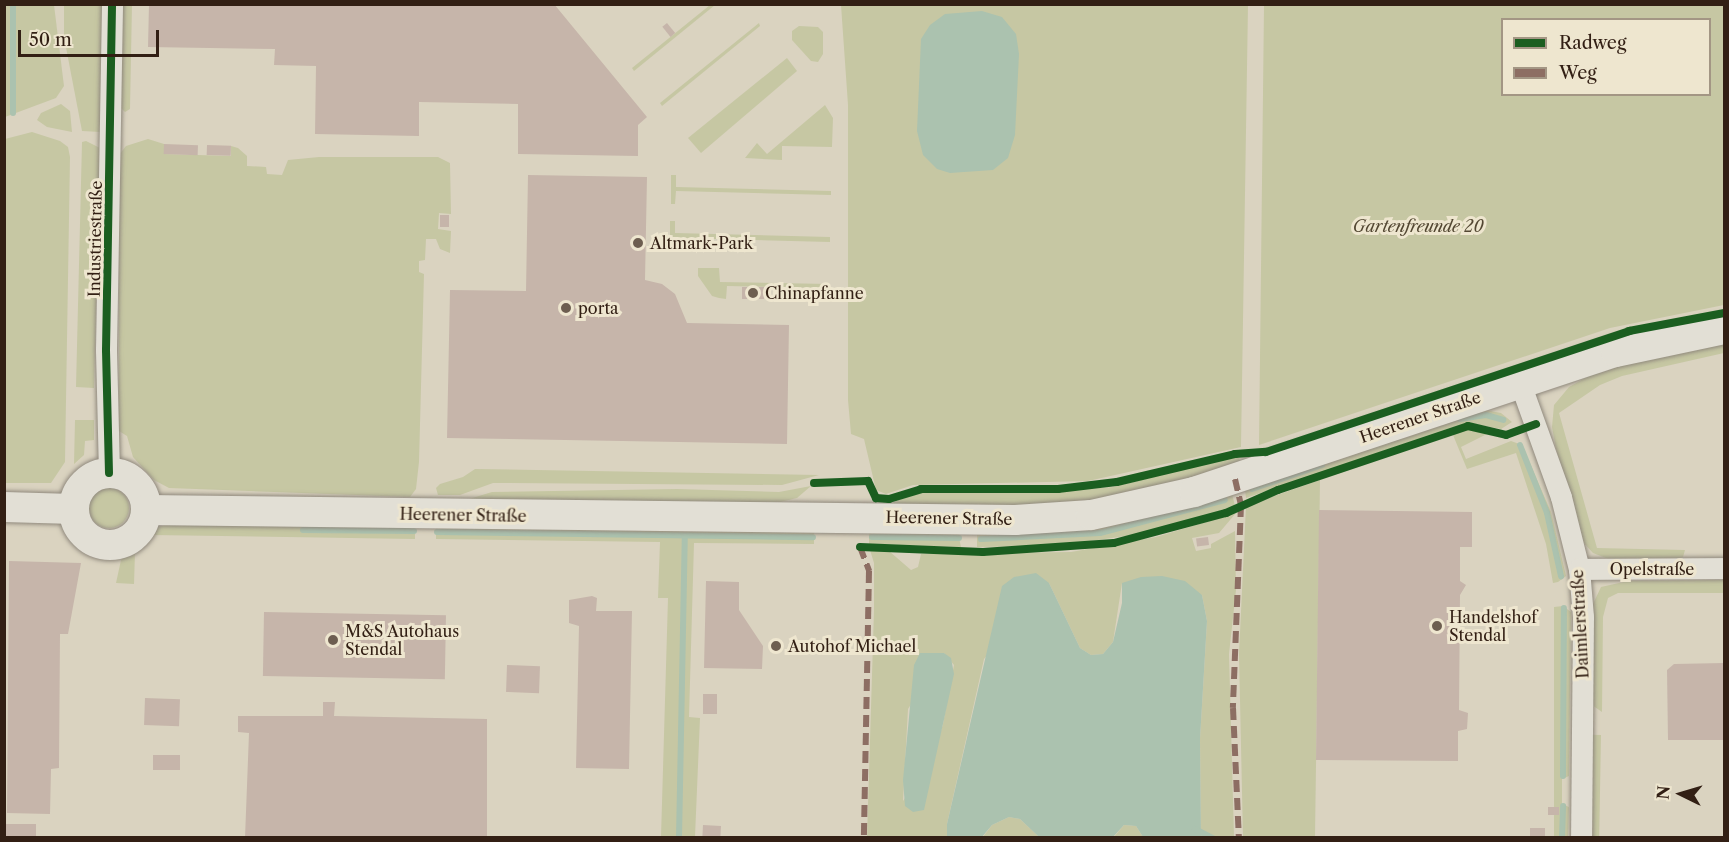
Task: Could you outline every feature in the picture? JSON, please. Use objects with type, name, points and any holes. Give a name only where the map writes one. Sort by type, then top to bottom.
[{"type":"main road","name":"Heerener Straße","points":[[146,510],[1062,518],[1121,510],[1194,492],[1616,352],[1725,329]]},
{"type":"main road","points":[[108,473],[132,481],[145,499],[146,510],[144,521],[131,539],[107,546],[81,530],[74,509],[81,488],[89,480],[108,473]]},
{"type":"main road","points":[[4,507],[74,509]]},
{"type":"street","name":"Industriestraße","points":[[108,473],[106,350],[112,4]]},
{"type":"street","name":"Daimlerstraße","points":[[1520,383],[1561,497],[1579,569],[1583,617],[1581,837]]},
{"type":"street","name":"Opelstraße","points":[[1579,569],[1725,568]]},
{"type":"green space","points":[[4,5],[54,5],[64,86],[56,98],[5,117]]},
{"type":"green space","points":[[64,5],[102,5],[100,132],[82,131],[64,37]]},
{"type":"green space","points":[[121,5],[132,5],[130,109],[125,112],[120,107]]},
{"type":"green space","points":[[710,5],[715,5],[634,71],[632,68]]},
{"type":"green space","points":[[841,5],[1248,5],[1241,447],[1088,481],[913,485],[886,494],[876,490],[864,439],[851,434],[848,400],[848,105]]},
{"type":"green space","name":"Gartenfreunde 20","points":[[1264,5],[1724,5],[1724,305],[1610,328],[1259,445]]},
{"type":"green space","points":[[759,23],[760,26],[662,106],[660,103]]},
{"type":"green space","points":[[799,26],[818,27],[823,32],[823,54],[818,62],[811,61],[792,40],[792,31]]},
{"type":"green space","points":[[787,58],[797,71],[701,153],[688,138]]},
{"type":"green space","points":[[61,104],[70,111],[72,132],[47,127],[37,120],[41,113]]},
{"type":"green space","points":[[825,105],[833,118],[832,147],[782,146],[782,160],[745,158],[757,143],[767,154]]},
{"type":"green space","points":[[32,132],[60,141],[68,147],[70,157],[65,462],[51,483],[5,483],[5,139]]},
{"type":"green space","points":[[148,139],[164,144],[164,154],[231,156],[231,146],[238,148],[247,156],[247,166],[266,167],[267,174],[282,175],[288,160],[319,157],[438,157],[450,163],[451,214],[439,213],[438,229],[451,231],[450,253],[440,249],[436,239],[426,239],[425,260],[419,261],[419,272],[424,274],[419,462],[416,489],[410,497],[169,488],[154,480],[133,457],[127,436],[119,431],[119,155],[126,146]]},
{"type":"green space","points":[[86,141],[100,148],[94,388],[76,387],[82,142]]},
{"type":"green space","points":[[671,175],[676,175],[676,187],[831,191],[831,195],[676,191],[675,204],[671,204]]},
{"type":"green space","points":[[670,221],[675,221],[675,233],[830,237],[830,242],[675,238],[674,251],[670,251]]},
{"type":"green space","points":[[698,268],[719,268],[720,282],[829,284],[829,288],[727,286],[726,299],[719,298],[712,296],[698,276]]},
{"type":"green space","points":[[1724,339],[1724,353],[1622,376],[1600,385],[1559,413],[1597,548],[1685,550],[1683,557],[1672,560],[1611,560],[1593,553],[1584,543],[1556,449],[1552,427],[1554,405],[1569,387],[1598,371]]},
{"type":"green space","points":[[1485,410],[1501,413],[1512,422],[1501,429],[1469,423],[1450,428],[1246,498],[1245,490]]},
{"type":"green space","points":[[75,420],[94,420],[94,440],[85,441],[84,455],[74,464]]},
{"type":"green space","points":[[1468,429],[1489,433],[1461,447],[1466,459],[1511,441],[1522,445],[1551,512],[1566,576],[1558,582],[1553,583],[1546,544],[1516,453],[1467,469],[1453,435]]},
{"type":"green space","points":[[1239,456],[1240,463],[1091,506],[890,504],[914,493],[1036,493],[1113,487]]},
{"type":"green space","points":[[475,469],[819,475],[782,485],[493,483],[460,495],[438,495],[436,488],[440,484],[463,477]]},
{"type":"green space","points":[[1320,480],[1315,837],[1243,838],[1239,654],[1246,506]]},
{"type":"green space","points":[[811,486],[797,498],[780,502],[456,503],[492,492],[677,489],[779,492]]},
{"type":"green space","points":[[109,488],[117,489],[123,494],[128,500],[128,516],[123,522],[117,527],[109,528],[101,527],[95,522],[90,516],[89,508],[90,500],[95,494],[101,489]]},
{"type":"green space","points":[[1232,494],[1235,506],[1219,513],[1140,534],[1055,546],[977,547],[977,534]]},
{"type":"green space","points":[[1236,513],[1219,533],[1192,538],[1196,551],[1211,548],[1211,544],[1235,531],[1236,590],[1229,654],[1234,837],[1201,837],[1200,739],[1207,621],[1202,595],[1122,583],[1113,642],[1103,654],[1091,655],[1080,648],[1049,583],[984,659],[947,824],[947,837],[867,838],[874,610],[874,563],[870,550],[889,551],[911,570],[918,567],[921,554],[1071,552],[1156,537]],"holes":[[[944,653],[954,665],[943,724],[934,755],[903,801],[908,709]]]},
{"type":"green space","points":[[173,524],[415,526],[415,539],[151,535],[135,552],[134,584],[116,583],[121,560],[128,551],[157,527]]},
{"type":"green space","points":[[436,526],[814,528],[814,544],[694,543],[689,717],[700,718],[695,837],[661,837],[668,598],[658,598],[660,542],[436,539]]},
{"type":"green space","points":[[869,532],[958,533],[961,547],[869,544]]},
{"type":"green space","points":[[1724,580],[1724,593],[1618,593],[1608,598],[1603,617],[1602,712],[1592,705],[1593,604],[1601,587],[1628,581]]},
{"type":"green space","points":[[1563,606],[1571,612],[1569,776],[1562,779],[1562,804],[1569,807],[1568,837],[1554,838],[1554,815],[1559,815],[1559,808],[1554,807],[1554,607]]},
{"type":"green space","points":[[1592,735],[1601,735],[1599,837],[1590,837]]},
{"type":"green space","points":[[1009,817],[1020,819],[1039,837],[982,838],[992,825]]},
{"type":"green space","points":[[1124,825],[1136,826],[1143,837],[1113,838]]},
{"type":"shaded area","points":[[982,11],[1002,17],[1016,34],[1019,54],[1015,135],[1008,158],[993,170],[950,173],[937,169],[923,155],[917,131],[921,39],[930,25],[945,14]]},
{"type":"shaded area","points":[[1036,573],[1049,583],[1080,648],[1091,655],[1103,654],[1113,642],[1122,603],[1122,583],[1141,577],[1162,576],[1185,581],[1202,595],[1207,621],[1200,739],[1201,837],[1143,837],[1136,826],[1124,825],[1113,837],[1039,837],[1020,819],[1009,817],[992,825],[982,837],[947,837],[947,824],[1002,586],[1014,577]]},
{"type":"shaded area","points":[[920,653],[944,653],[951,658],[954,674],[924,810],[913,812],[905,806],[903,780],[914,665]]},
{"type":"building","points":[[149,4],[554,4],[647,117],[638,125],[638,156],[518,154],[518,104],[419,102],[419,136],[315,134],[316,66],[274,65],[275,49],[148,47]]},
{"type":"building","points":[[667,23],[675,33],[671,37],[662,27]]},
{"type":"building","points":[[164,144],[198,145],[198,155],[164,154]]},
{"type":"building","points":[[207,145],[231,146],[231,156],[207,155]]},
{"type":"building","name":"porta","points":[[528,175],[647,177],[645,280],[662,284],[675,294],[687,323],[789,325],[787,444],[447,438],[450,290],[526,291]]},
{"type":"building","points":[[440,215],[449,215],[449,227],[440,227]]},
{"type":"building","name":"Chinapfanne","points":[[742,287],[764,287],[764,299],[742,299]]},
{"type":"building","points":[[1319,510],[1472,512],[1472,547],[1460,547],[1460,581],[1466,585],[1460,595],[1459,710],[1468,713],[1467,729],[1458,731],[1458,761],[1316,760]]},
{"type":"building","points":[[1208,537],[1209,545],[1197,546],[1196,538]]},
{"type":"building","points":[[9,561],[81,563],[68,634],[60,634],[59,768],[51,769],[50,814],[7,813]]},
{"type":"building","points":[[706,581],[739,582],[739,610],[763,646],[762,669],[704,668]]},
{"type":"building","points":[[592,596],[597,598],[596,611],[632,611],[629,769],[576,768],[579,626],[569,623],[569,600]]},
{"type":"building","points":[[264,612],[446,615],[445,679],[263,676]]},
{"type":"building","points":[[1724,663],[1724,740],[1668,740],[1667,670],[1674,664]]},
{"type":"building","points":[[507,665],[540,666],[539,693],[506,692]]},
{"type":"building","points":[[703,694],[717,694],[717,714],[703,714]]},
{"type":"building","points":[[145,698],[180,699],[179,726],[144,725]]},
{"type":"building","points":[[323,702],[335,702],[334,716],[487,719],[487,838],[245,838],[249,733],[238,732],[238,716],[323,716]]},
{"type":"building","points":[[153,755],[180,755],[180,770],[153,770]]},
{"type":"building","points":[[1548,807],[1559,807],[1559,815],[1548,815]]},
{"type":"building","points":[[4,824],[36,824],[36,838],[4,838]]},
{"type":"building","points":[[703,825],[721,826],[720,838],[702,838]]},
{"type":"building","points":[[1530,828],[1545,828],[1545,836],[1530,836]]},
{"type":"waterway","points":[[13,4],[13,113]]},
{"type":"waterway","points":[[1460,419],[1486,415],[1503,420]]},
{"type":"waterway","points":[[1520,445],[1547,513],[1561,576]]},
{"type":"waterway","points":[[1252,489],[1322,465]]},
{"type":"waterway","points":[[981,539],[1100,533],[1225,500]]},
{"type":"waterway","points":[[303,530],[414,531]]},
{"type":"waterway","points":[[437,532],[813,537]]},
{"type":"waterway","points":[[679,838],[685,536]]},
{"type":"waterway","points":[[872,537],[959,538]]},
{"type":"waterway","points":[[1563,776],[1564,608]]},
{"type":"waterway","points":[[1562,838],[1563,806]]},
{"type":"waterway","points":[[1195,829],[1213,838]]},
{"type":"marked path","points":[[1235,479],[1241,505],[1233,708],[1239,838]]},
{"type":"marked path","points":[[860,547],[869,571],[864,838]]},
{"type":"cycle path","points":[[109,473],[106,350],[112,4]]},
{"type":"cycle path","points":[[814,483],[868,481],[876,498],[889,499],[921,489],[1058,489],[1117,482],[1235,454],[1266,452],[1629,331],[1724,313]]},
{"type":"cycle path","points":[[860,547],[983,552],[1114,543],[1226,513],[1278,490],[1468,426],[1506,435],[1536,424]]},
{"type":"place","name":"Altmark-Park","points":[[638,243]]},
{"type":"place","name":"Chinapfanne","points":[[753,293]]},
{"type":"place","name":"porta","points":[[566,308]]},
{"type":"place","name":"Handelshof Stendal","points":[[1437,626]]},
{"type":"place","name":"M&S Autohaus Stendal","points":[[333,640]]},
{"type":"place","name":"Autohof Michael","points":[[776,646]]}]
